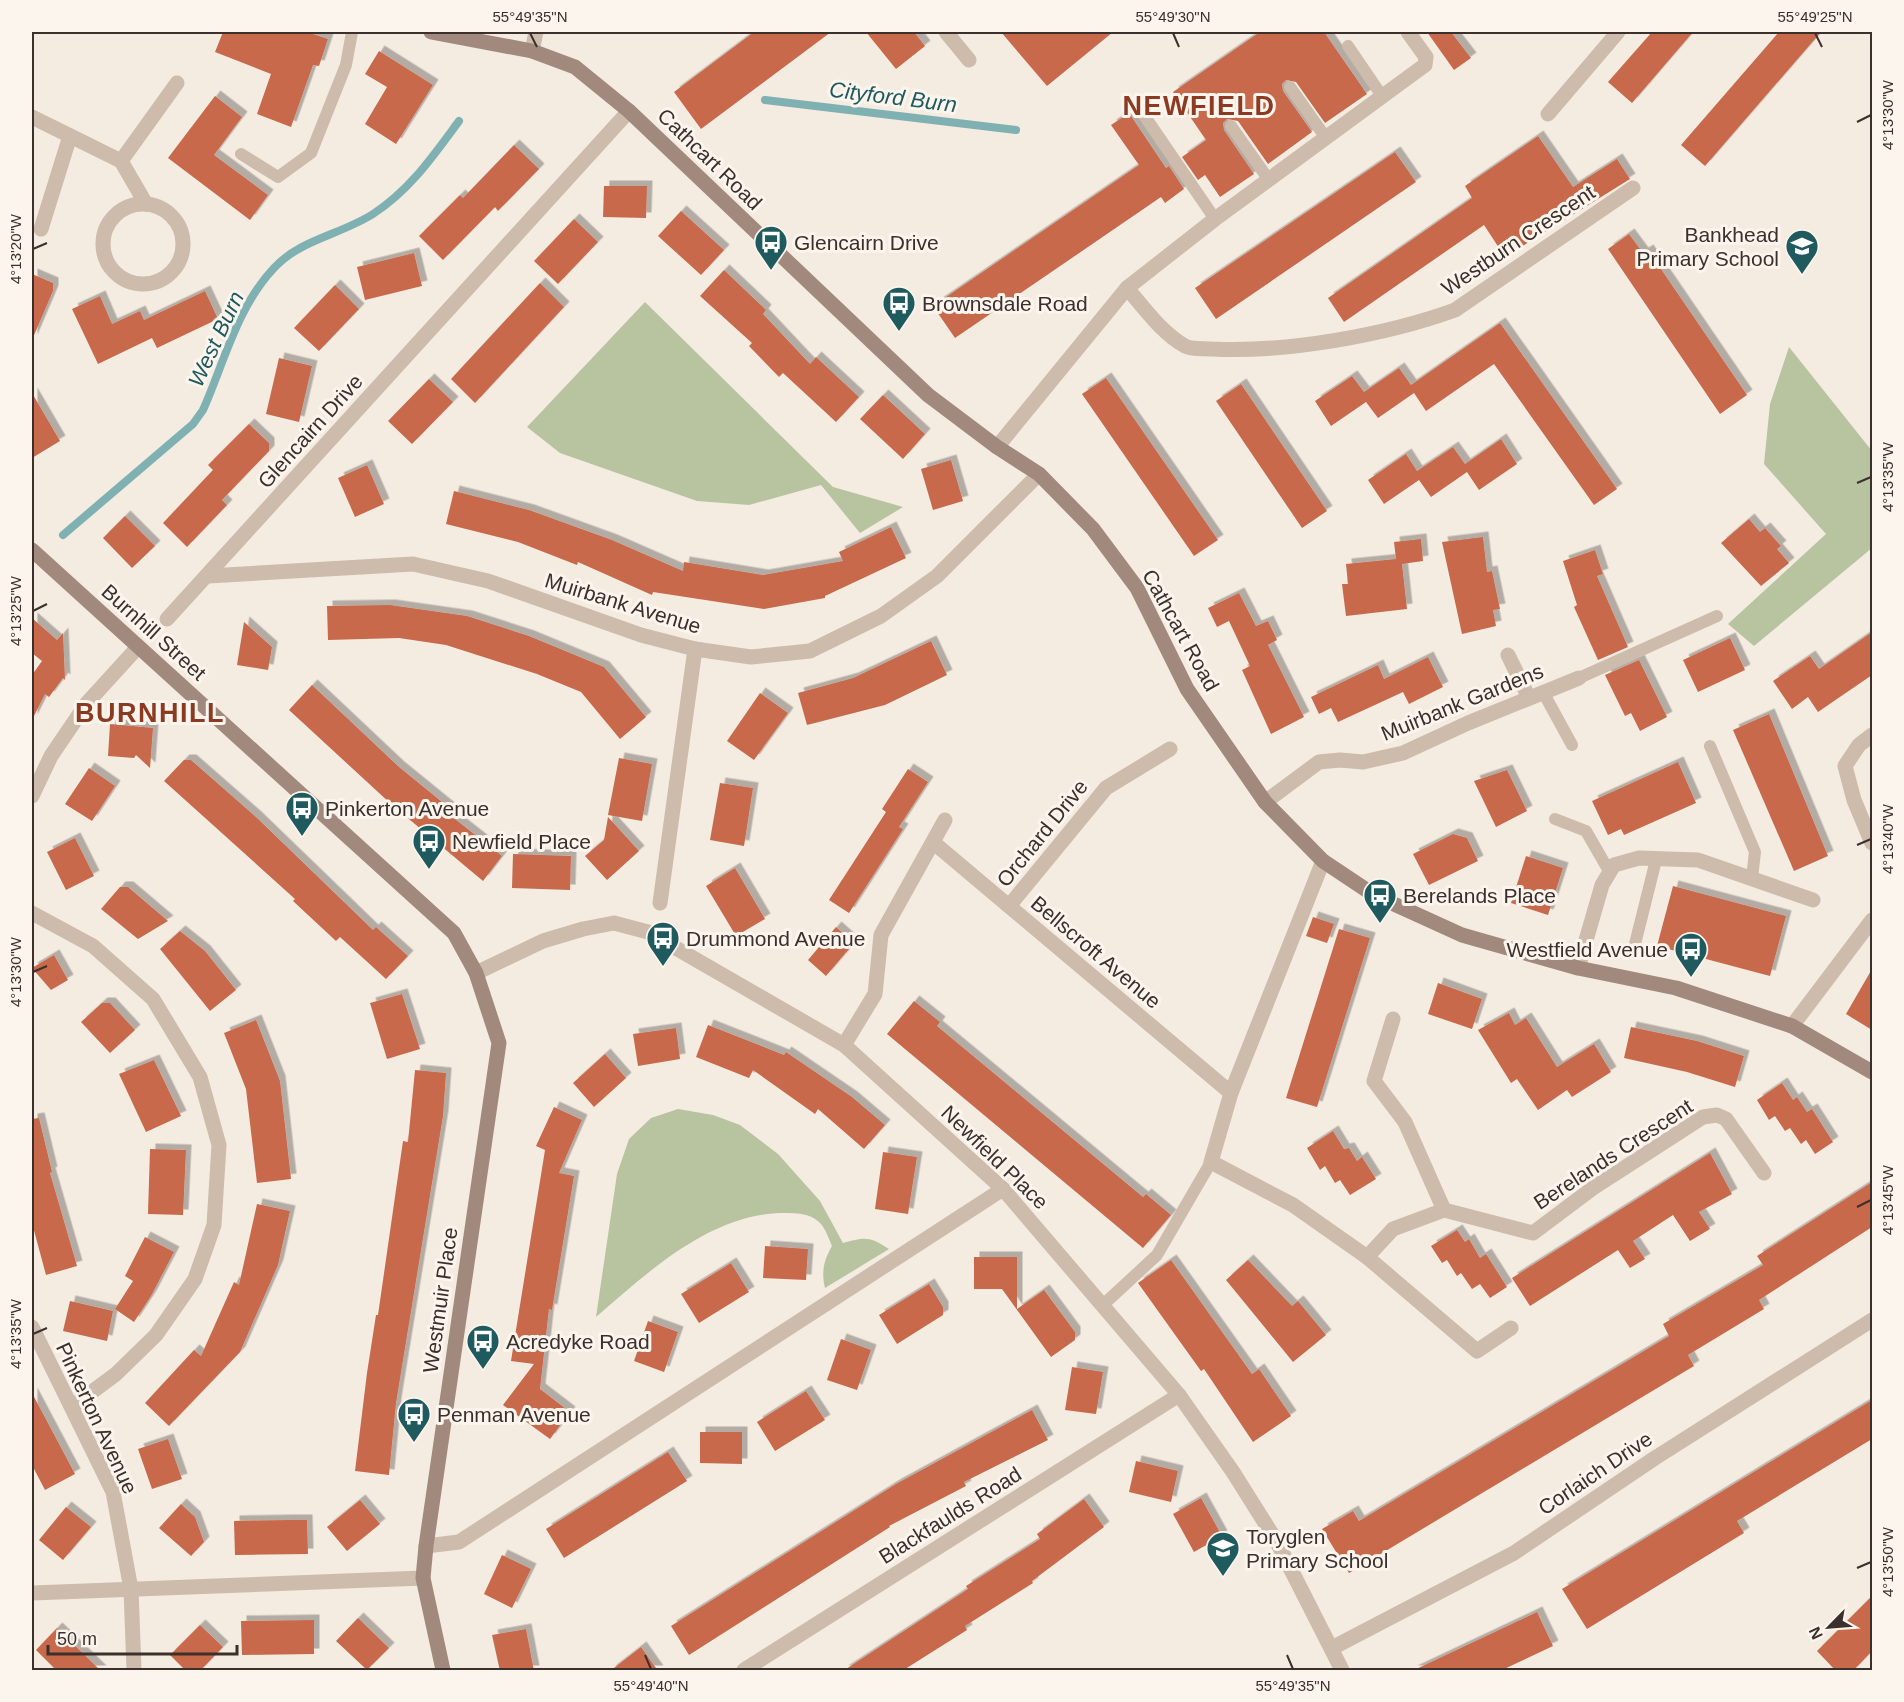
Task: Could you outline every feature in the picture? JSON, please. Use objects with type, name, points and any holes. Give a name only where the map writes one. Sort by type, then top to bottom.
[{"type":"street","name":"Cathcart Road","points":[[431,32],[532,51],[575,68],[629,111],[928,395],[997,447],[1039,474],[1093,528],[1137,588],[1187,689],[1264,802],[1323,861],[1374,895],[1462,935],[1578,968],[1676,988],[1792,1026],[1872,1072]]},
{"type":"street","points":[[532,51],[536,32]]},
{"type":"street","points":[[945,32],[969,60]]},
{"type":"street","points":[[997,447],[1127,288],[1215,219],[1425,65],[1426,57],[1408,32]]},
{"type":"street","points":[[1548,114],[1618,32]]},
{"type":"street","points":[[121,161],[177,83]]},
{"type":"street","name":"Glencairn Drive","points":[[167,619],[629,111]]},
{"type":"street","points":[[32,117],[121,161],[146,204],[159,207],[170,215],[180,231],[183,250],[179,263],[166,277],[148,284],[134,284],[122,279],[112,270],[104,251],[105,232],[121,211],[146,204]]},
{"type":"street","points":[[42,229],[70,136]]},
{"type":"street","name":"Westburn Crescent","points":[[1127,288],[1155,321],[1186,347],[1243,350],[1303,345],[1425,321],[1455,310],[1633,188]]},
{"type":"street","name":"Muirbank Avenue","points":[[208,576],[412,564],[488,581],[642,635],[695,649],[752,657],[810,651],[881,616],[937,576],[1039,474]]},
{"type":"street","name":"Burnhill Street","points":[[32,550],[454,933],[476,973]]},
{"type":"street","points":[[32,796],[51,756],[87,703],[138,648]]},
{"type":"street","points":[[660,903],[695,649]]},
{"type":"street","points":[[1508,655],[1536,695]]},
{"type":"street","name":"Muirbank Gardens","points":[[1264,802],[1319,762],[1340,760],[1363,762],[1403,753],[1580,678]]},
{"type":"street","points":[[1872,735],[1859,746],[1845,766],[1854,800],[1872,843]]},
{"type":"street","name":"Orchard Drive","points":[[1009,906],[1106,788],[1170,749]]},
{"type":"street","points":[[844,1045],[874,994],[881,935],[945,820]]},
{"type":"street","name":"Bellscroft Avenue","points":[[934,843],[1231,1093]]},
{"type":"street","points":[[1578,968],[1602,885],[1614,865],[1639,858],[1698,860],[1813,900]]},
{"type":"street","points":[[1323,861],[1231,1093],[1211,1162],[1293,1205],[1367,1257],[1477,1351],[1511,1328]]},
{"type":"street","points":[[32,913],[93,946],[153,999],[200,1077],[219,1144],[214,1225],[195,1279],[156,1335],[116,1374],[73,1406]]},
{"type":"street","points":[[1792,1026],[1872,920]]},
{"type":"street","name":"Newfield Place","points":[[476,973],[543,941],[614,923],[648,932],[844,1045],[1004,1189],[1179,1395],[1233,1472],[1277,1542],[1342,1671]]},
{"type":"street","name":"Westmuir Place","points":[[443,1671],[423,1578],[499,1043],[476,973]]},
{"type":"street","points":[[1367,1257],[1393,1229],[1444,1210],[1405,1122],[1374,1082],[1393,1019]]},
{"type":"street","name":"Berelands Crescent","points":[[1444,1210],[1533,1233],[1593,1188],[1693,1123],[1703,1117],[1717,1114],[1726,1119],[1764,1173]]},
{"type":"street","points":[[426,1546],[459,1542],[1004,1189]]},
{"type":"street","name":"Corlaich Drive","points":[[1332,1648],[1514,1553],[1655,1458],[1872,1320]]},
{"type":"street","name":"Pinkerton Avenue","points":[[32,1327],[73,1406],[113,1492],[131,1589],[134,1671]]},
{"type":"street","name":"Blackfaulds Road","points":[[744,1671],[1179,1395]]},
{"type":"street","points":[[32,1593],[423,1578]]},
{"type":"lane","points":[[241,154],[278,177],[311,153],[346,65],[352,32]]},
{"type":"lane","points":[[1348,46],[1382,96]]},
{"type":"lane","points":[[1290,87],[1326,138]]},
{"type":"lane","points":[[1137,105],[1215,219]]},
{"type":"lane","points":[[1231,126],[1269,180]]},
{"type":"lane","points":[[1580,678],[1717,616]]},
{"type":"lane","points":[[1536,695],[1572,745]]},
{"type":"lane","points":[[1710,746],[1755,852],[1752,878]]},
{"type":"lane","points":[[1555,819],[1586,831],[1610,871]]},
{"type":"lane","points":[[1635,944],[1656,860]]},
{"type":"lane","points":[[1104,1304],[1157,1255],[1211,1162]]},
{"type":"green space","points":[[645,302],[833,487],[903,507],[860,533],[821,485],[749,505],[697,501],[560,453],[527,427]]},
{"type":"green space","points":[[1789,347],[1872,451],[1872,548],[1754,646],[1728,624],[1826,534],[1764,464],[1770,404]]},
{"type":"green space","points":[[678,1109],[713,1115],[740,1125],[778,1154],[820,1201],[843,1243],[867,1239],[889,1249],[825,1288],[824,1266],[832,1246],[821,1224],[807,1215],[798,1213],[757,1216],[731,1223],[682,1248],[659,1264],[596,1317],[617,1174],[629,1139],[651,1118]]},
{"type":"building","points":[[223,32],[307,32],[328,39],[319,66],[313,65],[291,127],[257,114],[271,74],[215,52]]},
{"type":"building","points":[[754,32],[831,32],[701,129],[674,92]]},
{"type":"building","points":[[866,32],[914,32],[925,46],[896,69]]},
{"type":"building","points":[[1001,32],[1113,32],[1047,86]]},
{"type":"building","points":[[1260,32],[1324,32],[1367,94],[1325,123],[1296,82],[1286,80],[1282,84],[1283,91],[1312,132],[1268,164],[1238,121],[1227,119],[1223,123],[1224,130],[1254,174],[1220,197],[1205,175],[1198,180],[1182,157],[1206,140],[1173,92]]},
{"type":"building","points":[[1427,32],[1451,32],[1471,58],[1454,70]]},
{"type":"building","points":[[1652,32],[1693,32],[1632,103],[1608,82]]},
{"type":"building","points":[[1779,32],[1821,32],[1705,166],[1681,145]]},
{"type":"building","points":[[379,51],[433,85],[396,144],[365,124],[387,87],[365,74]]},
{"type":"building","points":[[215,96],[242,117],[214,155],[268,195],[250,220],[168,158]]},
{"type":"building","points":[[1129,113],[1166,168],[1169,166],[1184,189],[1165,203],[1161,197],[955,338],[933,306],[1139,165],[1111,125]]},
{"type":"building","points":[[1538,136],[1573,187],[1617,159],[1630,179],[1505,257],[1484,225],[1344,322],[1328,298],[1472,198],[1465,186]]},
{"type":"building","points":[[514,145],[539,169],[498,211],[495,207],[443,260],[419,236],[460,195],[463,198]]},
{"type":"building","points":[[1395,152],[1416,182],[1216,319],[1195,288]]},
{"type":"building","points":[[604,186],[647,186],[646,218],[603,217]]},
{"type":"building","points":[[681,211],[724,250],[701,275],[658,236]]},
{"type":"building","points":[[574,219],[598,242],[558,284],[534,261]]},
{"type":"building","points":[[1629,234],[1643,253],[1648,250],[1747,395],[1720,414],[1608,249]]},
{"type":"building","points":[[414,253],[422,286],[365,300],[357,267]]},
{"type":"building","points":[[724,270],[766,310],[763,314],[810,364],[816,357],[859,397],[836,422],[783,373],[779,377],[749,346],[752,343],[700,296]]},
{"type":"building","points":[[32,274],[53,283],[53,291],[32,340]]},
{"type":"building","points":[[540,283],[564,307],[475,403],[451,379]]},
{"type":"building","points":[[335,285],[359,309],[319,351],[294,328]]},
{"type":"building","points":[[205,291],[218,319],[157,348],[152,338],[98,364],[72,309],[100,296],[112,324],[140,311],[144,320]]},
{"type":"building","points":[[1500,323],[1617,489],[1594,505],[1494,364],[1426,411],[1414,393],[1378,418],[1366,402],[1331,426],[1315,401],[1352,376],[1364,392],[1399,368],[1411,385]]},
{"type":"building","points":[[279,358],[312,366],[299,422],[266,414]]},
{"type":"building","points":[[1106,378],[1218,540],[1194,556],[1082,394]]},
{"type":"building","points":[[429,379],[453,402],[412,444],[388,421]]},
{"type":"building","points":[[1241,384],[1327,511],[1302,528],[1216,401]]},
{"type":"building","points":[[32,393],[60,441],[32,458]]},
{"type":"building","points":[[883,395],[925,434],[903,459],[860,419]]},
{"type":"building","points":[[249,424],[269,443],[269,451],[222,500],[227,505],[187,547],[163,523],[213,470],[208,465]]},
{"type":"building","points":[[1501,439],[1517,464],[1479,490],[1467,472],[1431,497],[1419,480],[1384,504],[1368,480],[1406,454],[1417,471],[1453,447],[1465,464]]},
{"type":"building","points":[[951,460],[963,501],[933,510],[921,469]]},
{"type":"building","points":[[367,465],[384,504],[355,517],[338,478]]},
{"type":"building","points":[[454,491],[529,510],[612,540],[683,571],[684,562],[763,575],[843,561],[839,552],[891,527],[906,558],[825,598],[764,609],[653,592],[652,595],[578,562],[577,565],[518,542],[446,524]]},
{"type":"building","points":[[125,516],[155,546],[132,568],[103,538]]},
{"type":"building","points":[[1749,519],[1760,532],[1765,528],[1781,546],[1777,549],[1789,563],[1761,586],[1721,543]]},
{"type":"building","points":[[1483,537],[1487,572],[1492,571],[1500,609],[1493,610],[1496,626],[1462,634],[1442,542]]},
{"type":"building","points":[[1421,539],[1423,561],[1402,564],[1407,609],[1346,616],[1342,584],[1348,584],[1346,564],[1396,559],[1394,542]]},
{"type":"building","points":[[1595,550],[1603,574],[1597,576],[1628,647],[1598,660],[1574,607],[1577,605],[1563,561]]},
{"type":"building","points":[[1239,593],[1256,626],[1268,621],[1277,640],[1268,645],[1304,717],[1271,734],[1242,670],[1250,666],[1229,621],[1217,627],[1208,608]]},
{"type":"building","points":[[390,605],[467,616],[529,636],[604,667],[646,717],[620,739],[581,692],[537,674],[446,645],[399,638],[328,640],[327,606]]},
{"type":"building","points":[[32,618],[57,640],[63,633],[65,680],[63,678],[49,697],[45,694],[32,720],[32,675],[42,661],[32,653]]},
{"type":"building","points":[[244,622],[272,647],[268,670],[237,665]]},
{"type":"building","points":[[1872,632],[1872,675],[1818,712],[1808,697],[1792,709],[1773,681],[1810,656],[1819,669]]},
{"type":"building","points":[[1730,638],[1745,670],[1698,692],[1683,660]]},
{"type":"building","points":[[931,641],[947,675],[885,705],[807,725],[798,693],[853,678]]},
{"type":"building","points":[[1428,657],[1443,687],[1409,704],[1403,692],[1338,722],[1331,708],[1319,714],[1311,697],[1378,665],[1384,679]]},
{"type":"building","points":[[1639,660],[1667,717],[1640,731],[1631,713],[1625,716],[1605,675]]},
{"type":"building","points":[[312,685],[399,767],[458,815],[455,819],[502,856],[483,881],[391,804],[289,710]]},
{"type":"building","points":[[760,693],[788,713],[754,760],[727,741]]},
{"type":"building","points":[[1769,714],[1828,856],[1794,871],[1733,730]]},
{"type":"building","points":[[110,724],[153,728],[150,768],[136,755],[134,758],[108,756]]},
{"type":"building","points":[[619,758],[652,764],[642,821],[608,815]]},
{"type":"building","points":[[184,760],[191,760],[256,817],[373,930],[376,927],[408,956],[386,979],[340,937],[336,941],[293,901],[295,899],[164,781]]},
{"type":"building","points":[[1678,762],[1696,803],[1624,835],[1621,829],[1608,835],[1592,801]]},
{"type":"building","points":[[89,768],[115,786],[92,821],[65,804]]},
{"type":"building","points":[[908,769],[928,782],[899,827],[903,829],[849,913],[829,900],[886,812],[882,809]]},
{"type":"building","points":[[1507,770],[1527,811],[1496,827],[1474,781]]},
{"type":"building","points":[[720,783],[753,788],[744,846],[710,840]]},
{"type":"building","points":[[608,817],[639,851],[607,880],[585,856],[604,840]]},
{"type":"building","points":[[1453,834],[1467,838],[1478,861],[1429,885],[1413,854]]},
{"type":"building","points":[[75,838],[94,876],[66,890],[47,852]]},
{"type":"building","points":[[513,854],[571,856],[570,890],[512,888]]},
{"type":"building","points":[[1526,856],[1563,868],[1548,915],[1511,903]]},
{"type":"building","points":[[735,868],[765,919],[736,936],[706,886]]},
{"type":"building","points":[[1673,886],[1786,916],[1770,976],[1657,946]]},
{"type":"building","points":[[120,887],[128,887],[168,921],[138,939],[101,909]]},
{"type":"building","points":[[1313,917],[1334,924],[1327,943],[1306,936]]},
{"type":"building","points":[[836,927],[854,943],[826,976],[808,960]]},
{"type":"building","points":[[1339,929],[1370,938],[1317,1107],[1286,1098]]},
{"type":"building","points":[[180,931],[205,951],[236,990],[210,1011],[160,949]]},
{"type":"building","points":[[54,955],[68,980],[51,990],[32,968]]},
{"type":"building","points":[[1872,969],[1872,1030],[1846,1014]]},
{"type":"building","points":[[1438,983],[1482,999],[1472,1029],[1428,1014]]},
{"type":"building","points":[[402,994],[420,1049],[387,1059],[370,1003]]},
{"type":"building","points":[[914,1001],[940,1022],[937,1026],[1143,1197],[1146,1194],[1171,1215],[1143,1248],[887,1034]]},
{"type":"building","points":[[102,1003],[110,1003],[135,1030],[110,1053],[81,1022]]},
{"type":"building","points":[[1509,1013],[1515,1025],[1526,1018],[1557,1067],[1594,1044],[1611,1072],[1572,1097],[1567,1090],[1538,1110],[1517,1079],[1511,1083],[1478,1030]]},
{"type":"building","points":[[256,1020],[280,1081],[291,1179],[257,1183],[246,1089],[224,1033]]},
{"type":"building","points":[[708,1025],[784,1055],[786,1052],[852,1097],[885,1125],[864,1149],[818,1109],[815,1114],[753,1070],[749,1078],[696,1057]]},
{"type":"building","points":[[1631,1027],[1697,1041],[1744,1056],[1735,1087],[1687,1072],[1624,1058]]},
{"type":"building","points":[[676,1028],[680,1059],[638,1066],[633,1034]]},
{"type":"building","points":[[605,1054],[626,1078],[594,1107],[573,1083]]},
{"type":"building","points":[[154,1060],[181,1116],[146,1132],[119,1074]]},
{"type":"building","points":[[415,1070],[446,1073],[443,1116],[396,1403],[389,1475],[355,1471],[367,1373],[376,1315],[378,1315],[403,1141],[408,1142]]},
{"type":"building","points":[[1782,1083],[1793,1100],[1797,1097],[1807,1112],[1812,1109],[1833,1142],[1815,1154],[1806,1140],[1801,1144],[1790,1128],[1785,1131],[1775,1116],[1769,1120],[1757,1100]]},
{"type":"building","points":[[554,1107],[582,1120],[559,1173],[574,1176],[552,1310],[549,1309],[540,1389],[570,1412],[550,1439],[503,1405],[534,1364],[511,1361],[545,1150],[536,1146]]},
{"type":"building","points":[[39,1118],[52,1172],[50,1173],[77,1266],[46,1275],[32,1223],[32,1119]]},
{"type":"building","points":[[1333,1131],[1344,1149],[1349,1148],[1357,1161],[1362,1157],[1376,1179],[1350,1195],[1340,1180],[1335,1183],[1325,1166],[1320,1170],[1307,1148]]},
{"type":"building","points":[[150,1149],[186,1150],[183,1215],[148,1214]]},
{"type":"building","points":[[883,1152],[917,1157],[908,1214],[875,1209]]},
{"type":"building","points":[[1710,1153],[1732,1194],[1699,1212],[1710,1229],[1690,1241],[1673,1215],[1633,1241],[1645,1259],[1630,1268],[1618,1250],[1530,1306],[1512,1278]]},
{"type":"building","points":[[1872,1182],[1872,1227],[1759,1300],[1764,1309],[1688,1355],[1694,1366],[1349,1573],[1322,1529],[1353,1511],[1359,1521],[1669,1336],[1663,1324],[1763,1265],[1757,1256]]},
{"type":"building","points":[[257,1204],[290,1211],[278,1265],[240,1352],[169,1426],[145,1403],[194,1350],[201,1356],[234,1282],[239,1285]]},
{"type":"building","points":[[1457,1230],[1465,1242],[1469,1239],[1480,1258],[1486,1254],[1507,1287],[1490,1298],[1480,1284],[1472,1289],[1461,1273],[1457,1276],[1447,1260],[1442,1263],[1431,1246]]},
{"type":"building","points":[[145,1237],[174,1252],[151,1296],[134,1322],[115,1309],[133,1281],[125,1276]]},
{"type":"building","points":[[765,1246],[808,1249],[806,1280],[763,1278]]},
{"type":"building","points":[[974,1257],[1017,1257],[1017,1309],[1044,1290],[1075,1332],[1075,1340],[1051,1357],[1002,1289],[974,1289]]},
{"type":"building","points":[[1171,1260],[1252,1374],[1259,1369],[1291,1416],[1253,1442],[1204,1369],[1201,1371],[1138,1283]]},
{"type":"building","points":[[1248,1260],[1292,1306],[1298,1301],[1326,1335],[1293,1362],[1226,1280]]},
{"type":"building","points":[[731,1263],[749,1292],[699,1323],[681,1294]]},
{"type":"building","points":[[929,1284],[943,1307],[943,1315],[897,1344],[879,1315]]},
{"type":"building","points":[[70,1301],[113,1311],[107,1341],[63,1331]]},
{"type":"building","points":[[648,1321],[678,1332],[664,1372],[634,1361]]},
{"type":"building","points":[[841,1339],[871,1350],[857,1390],[827,1380]]},
{"type":"building","points":[[1072,1367],[1103,1372],[1096,1414],[1065,1410]]},
{"type":"building","points":[[806,1391],[825,1420],[775,1451],[757,1422]]},
{"type":"building","points":[[32,1393],[75,1474],[45,1490],[32,1465]]},
{"type":"building","points":[[1872,1400],[1872,1439],[1737,1521],[1744,1533],[1587,1629],[1562,1589]]},
{"type":"building","points":[[1032,1410],[1048,1440],[964,1482],[966,1486],[889,1526],[689,1655],[671,1626],[896,1484]]},
{"type":"building","points":[[700,1432],[742,1432],[742,1464],[700,1463]]},
{"type":"building","points":[[168,1439],[182,1479],[152,1489],[138,1449]]},
{"type":"building","points":[[668,1452],[687,1481],[564,1558],[546,1529]]},
{"type":"building","points":[[1136,1461],[1178,1471],[1171,1502],[1129,1492]]},
{"type":"building","points":[[1201,1498],[1222,1536],[1194,1552],[1173,1514]]},
{"type":"building","points":[[1084,1499],[1104,1527],[1032,1581],[1033,1583],[965,1626],[967,1630],[902,1671],[843,1671],[968,1589],[966,1586],[1040,1539],[1037,1534]]},
{"type":"building","points":[[360,1500],[380,1524],[347,1551],[327,1527]]},
{"type":"building","points":[[181,1504],[195,1517],[204,1542],[191,1556],[159,1528]]},
{"type":"building","points":[[66,1507],[91,1527],[63,1560],[39,1540]]},
{"type":"building","points":[[307,1520],[308,1554],[235,1555],[234,1521]]},
{"type":"building","points":[[502,1555],[531,1569],[512,1608],[484,1594]]},
{"type":"building","points":[[1872,1596],[1872,1651],[1853,1671],[1836,1671],[1817,1651]]},
{"type":"building","points":[[1537,1612],[1553,1646],[1500,1671],[1412,1671]]},
{"type":"building","points":[[358,1618],[389,1648],[367,1670],[336,1641]]},
{"type":"building","points":[[314,1620],[314,1654],[242,1655],[241,1621]]},
{"type":"building","points":[[200,1625],[223,1647],[200,1671],[186,1671],[170,1655]]},
{"type":"building","points":[[57,1628],[101,1671],[57,1671],[36,1650]]},
{"type":"building","points":[[526,1629],[534,1671],[500,1671],[492,1635]]},
{"type":"building","points":[[641,1647],[658,1671],[610,1671]]},
{"type":"waterway","name":"Cityford Burn","points":[[765,100],[1016,130]]},
{"type":"waterway","name":"West Burn","points":[[63,535],[193,424],[203,410],[250,300],[274,268],[296,250],[360,221],[386,205],[420,172],[459,121]]},
{"type":"place","name":"Glencairn Drive","points":[[771,271]]},
{"type":"place","name":"Bankhead Primary School","points":[[1802,275]]},
{"type":"place","name":"Brownsdale Road","points":[[899,332]]},
{"type":"place","name":"Pinkerton Avenue","points":[[302,837]]},
{"type":"place","name":"Newfield Place","points":[[429,870]]},
{"type":"place","name":"Berelands Place","points":[[1380,924]]},
{"type":"place","name":"Drummond Avenue","points":[[663,967]]},
{"type":"place","name":"Westfield Avenue","points":[[1691,978]]},
{"type":"place","name":"Acredyke Road","points":[[483,1370]]},
{"type":"place","name":"Penman Avenue","points":[[414,1443]]},
{"type":"place","name":"Toryglen Primary School","points":[[1223,1577]]},
{"type":"district","name":"NEWFIELD","points":[[1199,106]]},
{"type":"district","name":"BURNHILL","points":[[150,713]]}]
